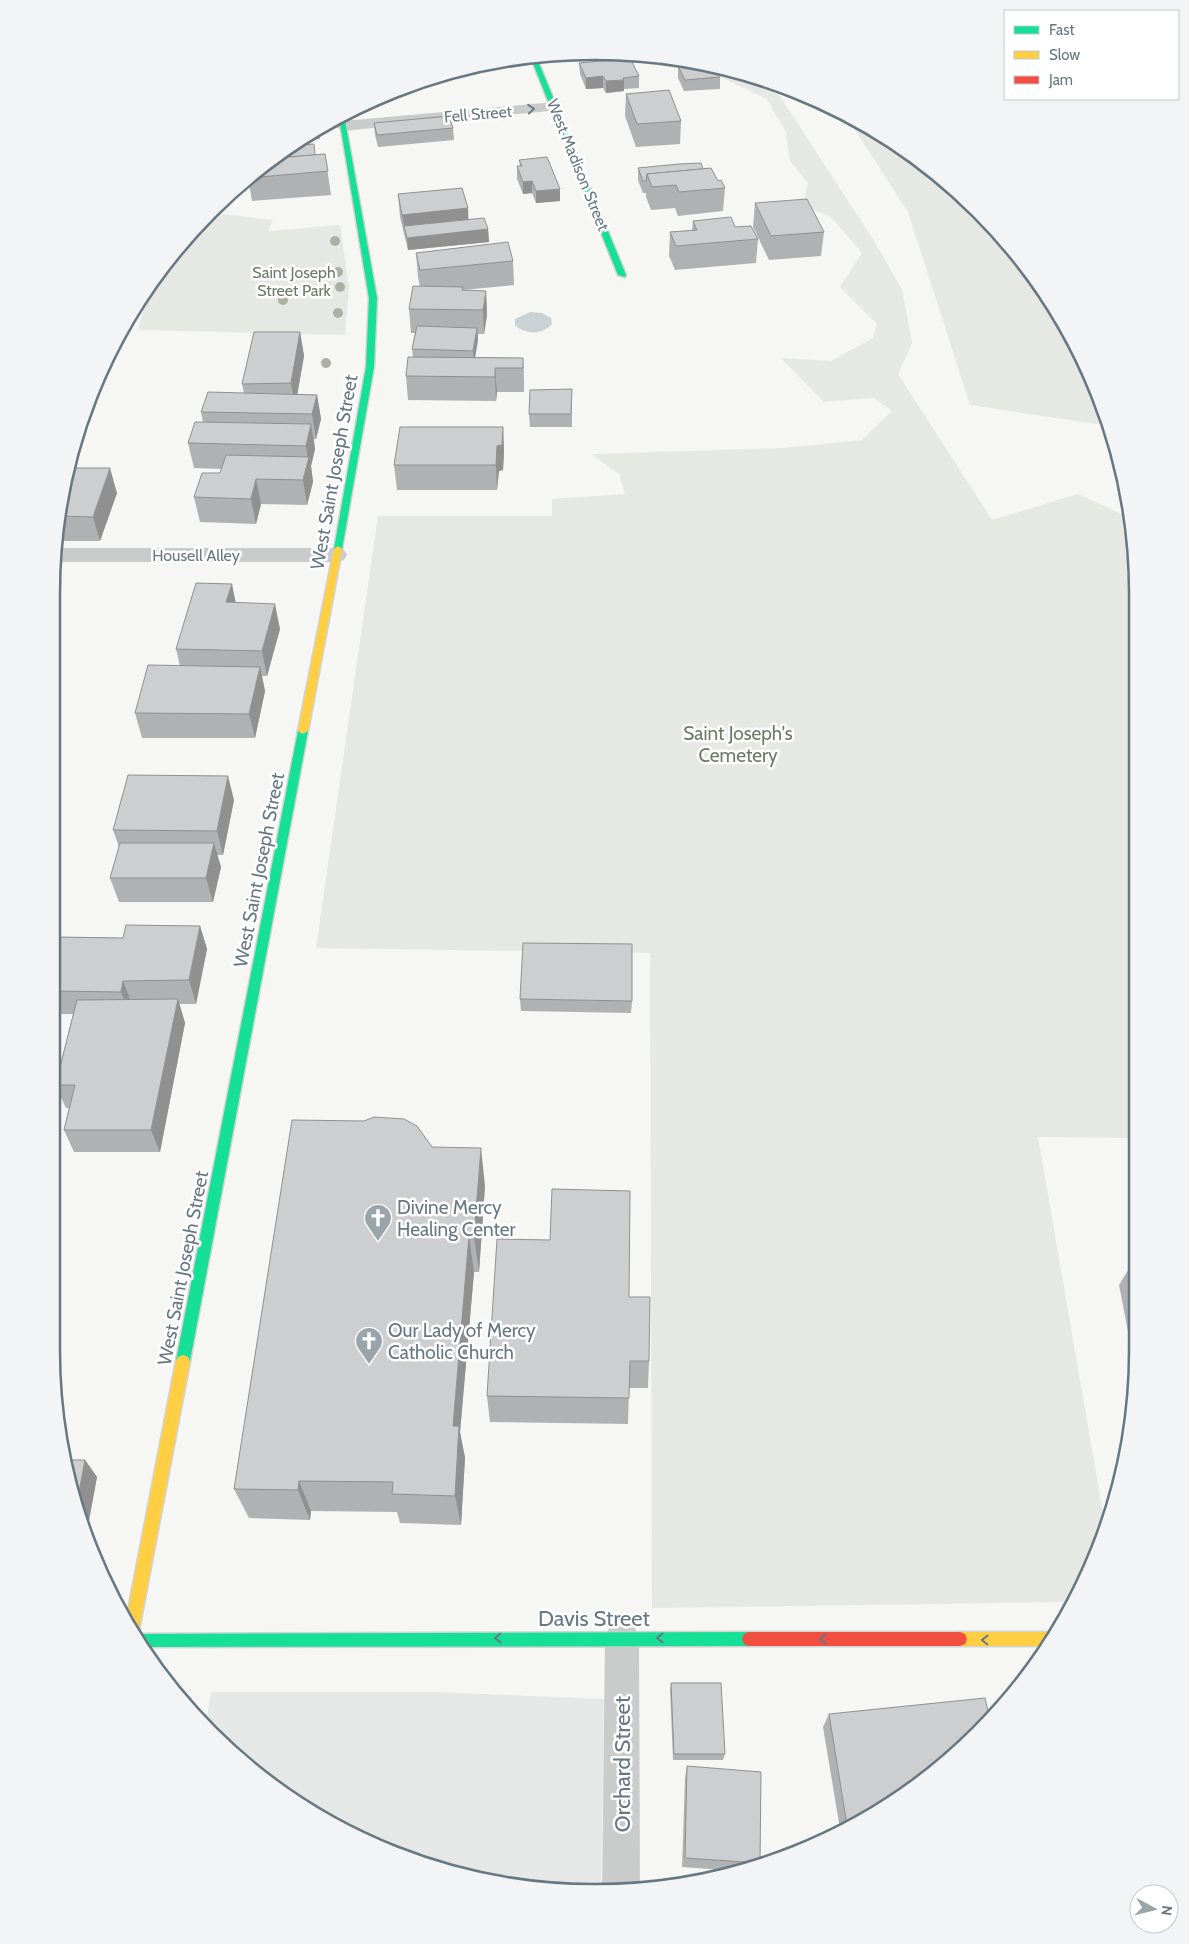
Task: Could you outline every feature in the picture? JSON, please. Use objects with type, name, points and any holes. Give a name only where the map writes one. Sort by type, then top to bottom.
[{"type":"street","name":"West Madison Street","points":[[537,64],[622,275]]},
{"type":"street","name":"Fell Street","points":[[348,121],[554,107]]},
{"type":"street","name":"West Saint Joseph Street","points":[[134,1620],[337,555],[370,367],[374,312],[342,124]]},
{"type":"street","name":"Davis Street","points":[[146,1640],[622,1638],[1039,1646]]},
{"type":"lane","name":"Housell Alley","points":[[62,555],[337,555]]},
{"type":"lane","name":"Orchard Street","points":[[621,1883],[622,1638]]},
{"type":"shaded area","points":[[530,312],[542,313],[551,318],[552,324],[539,332],[524,331],[515,325],[515,319]]},
{"type":"shaded area","points":[[211,1692],[440,1692],[604,1699],[601,1884],[560,1883],[490,1874],[423,1856],[390,1843],[358,1829],[327,1812],[269,1774],[207,1716]]},
{"type":"green space","name":"Saint Joseph's Cemetery","points":[[701,71],[733,78],[778,93],[874,241],[902,289],[912,343],[898,374],[992,520],[1078,494],[1122,514],[1128,560],[1129,594],[1129,1138],[1038,1137],[1103,1514],[1088,1554],[1065,1602],[652,1608],[650,953],[316,948],[378,516],[552,516],[552,499],[625,494],[619,474],[591,454],[783,448],[862,440],[892,411],[874,398],[824,402],[781,358],[831,361],[873,338],[877,324],[840,287],[862,253],[830,216],[803,206],[808,183],[790,161],[786,132],[767,99],[720,77]]},
{"type":"green space","points":[[853,127],[920,170],[947,193],[996,242],[1019,269],[1057,327],[1074,358],[1102,425],[970,405],[908,212]]},
{"type":"green space","name":"Saint Joseph Street Park","points":[[220,214],[273,220],[268,231],[340,225],[349,287],[345,335],[138,330],[144,308],[170,269]]},
{"type":"building","points":[[606,60],[632,61],[639,76],[623,78],[624,80],[606,81],[603,76],[586,78],[579,63]]},
{"type":"building","points":[[679,67],[719,75],[720,77],[685,80]]},
{"type":"building","points":[[669,90],[681,121],[637,124],[626,94]]},
{"type":"building","points":[[449,116],[453,128],[377,135],[374,123]]},
{"type":"building","points":[[314,144],[315,155],[288,157],[298,150],[307,145]]},
{"type":"building","points":[[325,154],[328,171],[261,177],[288,157]]},
{"type":"building","points":[[547,157],[560,189],[536,191],[532,181],[523,182],[517,166],[522,166],[519,160]]},
{"type":"building","points":[[701,163],[703,169],[647,174],[646,181],[643,181],[638,168],[679,164]]},
{"type":"building","points":[[711,168],[718,181],[721,180],[725,188],[679,192],[676,185],[652,187],[647,174]]},
{"type":"building","points":[[462,188],[468,208],[402,215],[398,194]]},
{"type":"building","points":[[807,199],[824,232],[771,236],[755,203]]},
{"type":"building","points":[[731,217],[735,227],[751,226],[758,239],[676,246],[670,232],[697,230],[693,221]]},
{"type":"building","points":[[484,218],[488,229],[407,238],[404,226]]},
{"type":"building","points":[[508,242],[513,261],[420,270],[416,253]]},
{"type":"building","points":[[413,286],[463,287],[462,290],[486,291],[483,310],[409,309]]},
{"type":"building","points":[[417,326],[477,328],[473,351],[412,349]]},
{"type":"building","points":[[254,332],[300,332],[291,383],[242,384]]},
{"type":"building","points":[[408,357],[523,358],[523,368],[495,368],[495,377],[406,376]]},
{"type":"building","points":[[572,389],[571,414],[529,414],[530,390]]},
{"type":"building","points":[[208,392],[317,395],[312,414],[201,412]]},
{"type":"building","points":[[195,422],[311,424],[306,446],[188,443]]},
{"type":"building","points":[[400,427],[503,427],[502,445],[497,446],[496,465],[394,465]]},
{"type":"building","points":[[226,455],[309,457],[303,480],[256,479],[251,499],[194,497],[202,473],[220,473]]},
{"type":"building","points":[[75,468],[110,468],[93,517],[66,516]]},
{"type":"building","points":[[196,583],[232,584],[226,602],[275,604],[262,651],[176,649]]},
{"type":"building","points":[[148,665],[260,667],[249,714],[135,713]]},
{"type":"building","points":[[128,775],[228,776],[217,831],[113,830]]},
{"type":"building","points":[[120,843],[214,843],[206,878],[110,878]]},
{"type":"building","points":[[126,925],[200,926],[189,980],[123,981],[121,992],[60,991],[60,937],[123,938]]},
{"type":"building","points":[[523,943],[632,944],[632,1001],[520,999]]},
{"type":"building","points":[[178,999],[151,1130],[64,1130],[75,1085],[60,1085],[60,1067],[77,1000]]},
{"type":"building","name":"Our Lady of Mercy Catholic Church","points":[[374,1117],[404,1119],[417,1126],[432,1147],[481,1148],[474,1236],[469,1236],[453,1426],[459,1426],[455,1496],[392,1494],[393,1482],[299,1481],[298,1490],[234,1489],[292,1120],[364,1121]]},
{"type":"building","points":[[552,1189],[630,1191],[629,1297],[650,1297],[649,1361],[630,1361],[629,1398],[487,1396],[497,1239],[550,1240]]},
{"type":"building","points":[[71,1460],[85,1460],[79,1492]]},
{"type":"building","points":[[671,1683],[721,1683],[725,1754],[674,1754]]},
{"type":"building","points":[[985,1698],[988,1710],[947,1751],[920,1774],[846,1821],[829,1714]]},
{"type":"building","points":[[687,1766],[761,1772],[760,1858],[746,1862],[685,1858]]},
{"type":"traffic: fast","points":[[536,64],[622,275]]},
{"type":"traffic: fast","points":[[338,549],[370,367],[373,298],[343,123]]},
{"type":"traffic: fast","points":[[183,1361],[303,731]]},
{"type":"traffic: fast","points":[[146,1640],[749,1639]]},
{"type":"traffic: slow","points":[[303,731],[338,549]]},
{"type":"traffic: slow","points":[[134,1620],[183,1361]]},
{"type":"traffic: slow","points":[[960,1639],[1043,1639]]},
{"type":"traffic: jam","points":[[749,1639],[960,1639]]},
{"type":"place","name":"Divine Mercy Healing Center","points":[[378,1242]]},
{"type":"place","name":"Our Lady of Mercy Catholic Church","points":[[369,1365]]}]
